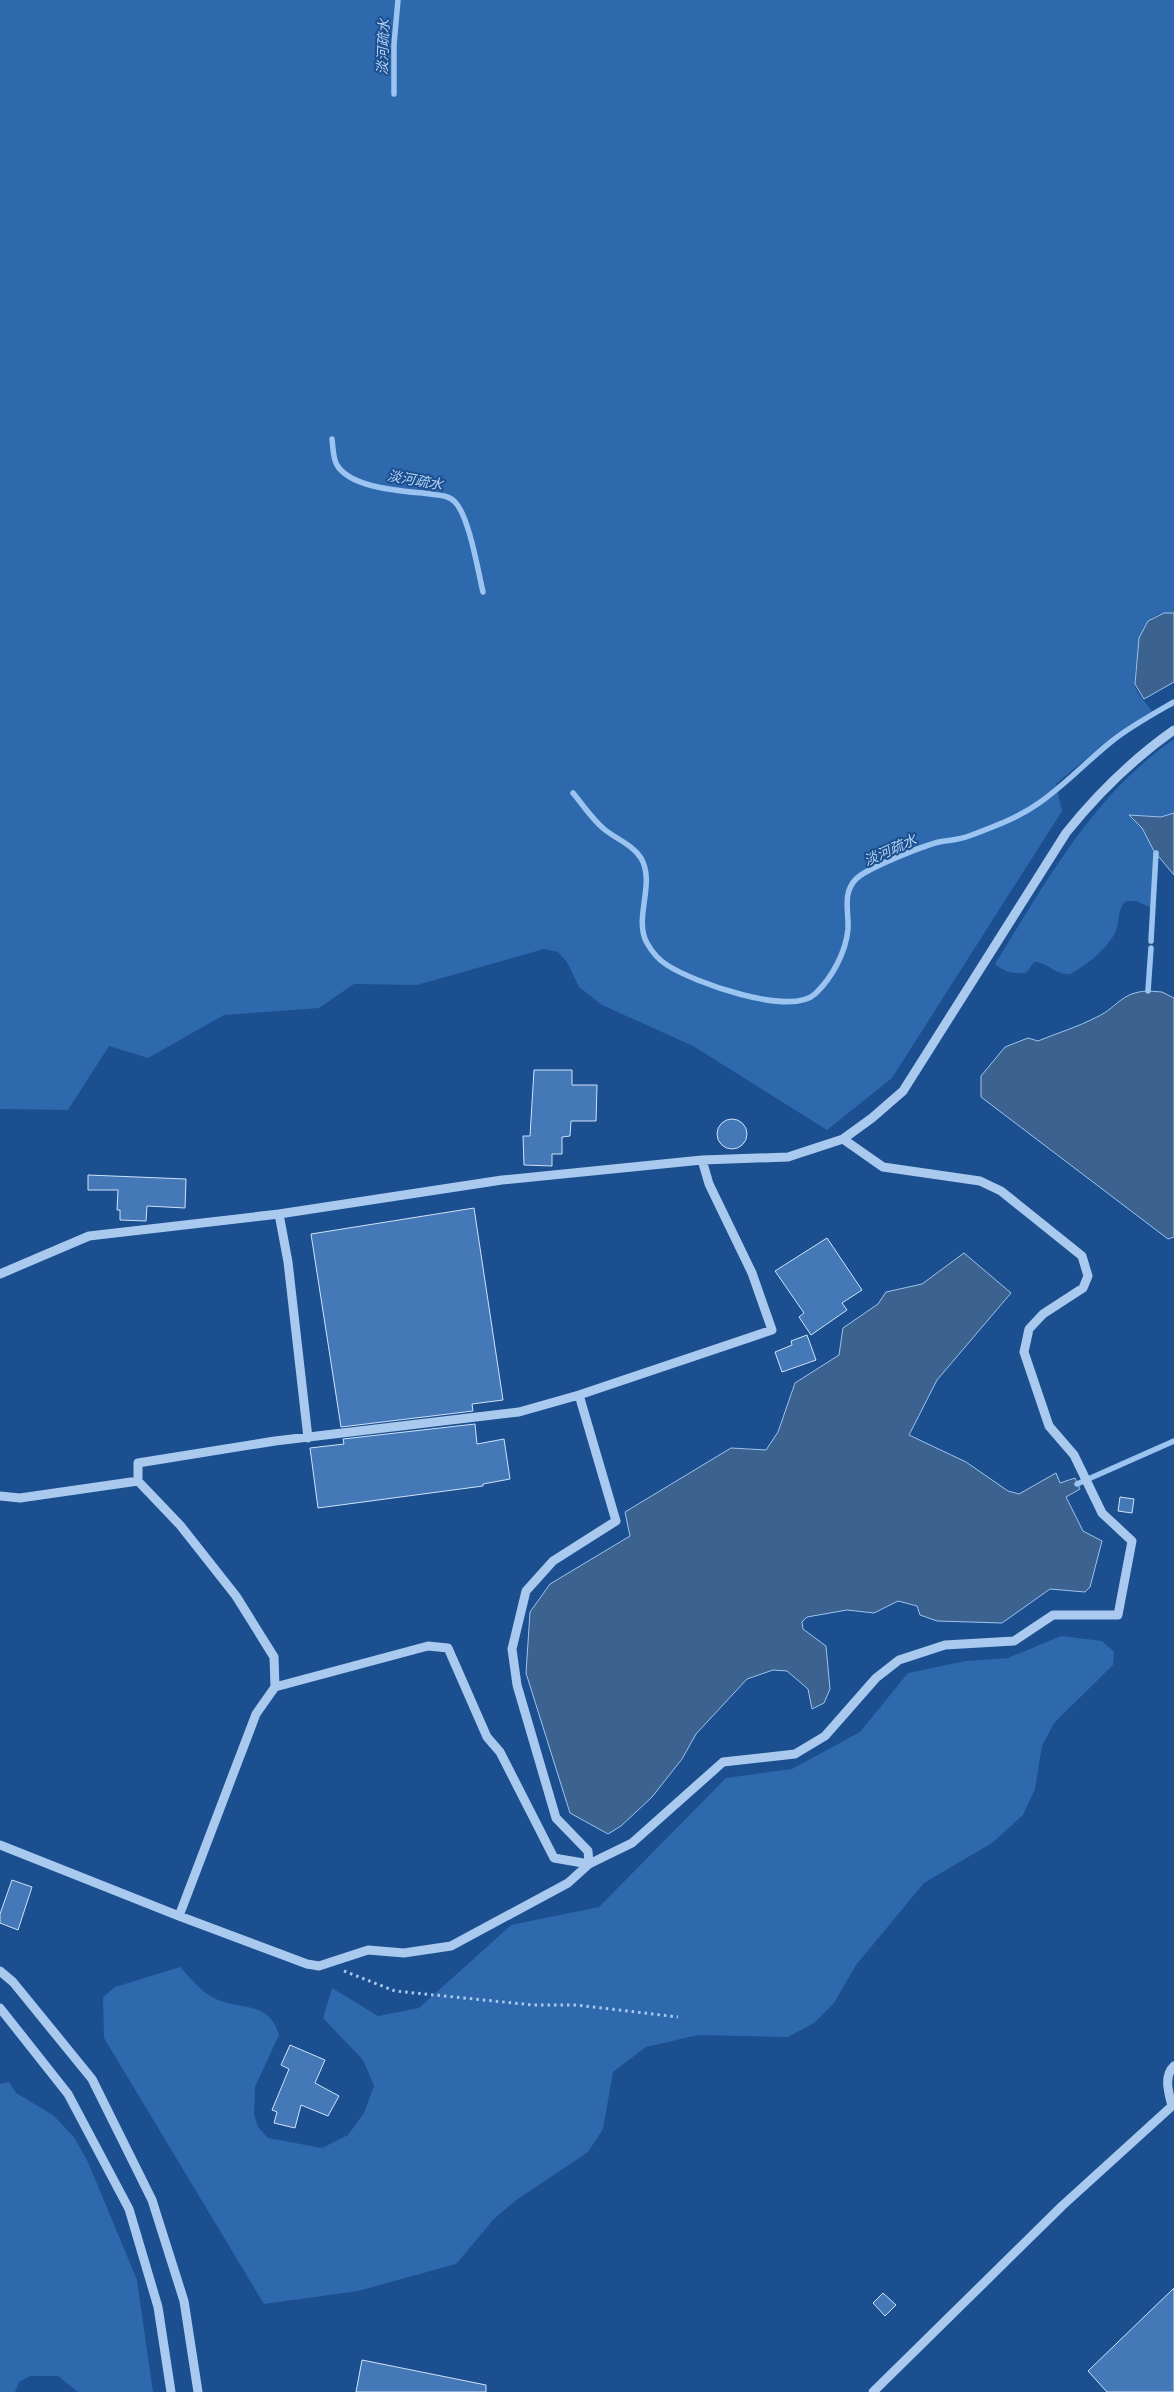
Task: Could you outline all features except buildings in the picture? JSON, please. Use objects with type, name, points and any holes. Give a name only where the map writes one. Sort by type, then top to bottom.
[{"type":"street","points":[[0,1274],[89,1236],[279,1214],[502,1180],[702,1160],[788,1157],[843,1139],[872,1118],[903,1091],[1066,833],[1081,814],[1119,774],[1174,730]]},
{"type":"street","points":[[0,1845],[179,1916],[307,1964],[319,1966],[368,1950],[404,1953],[451,1946],[568,1883],[589,1864],[632,1843],[723,1762],[796,1754],[825,1736],[876,1678],[899,1660],[945,1645],[1014,1641],[1054,1615],[1118,1615],[1132,1541],[1102,1513],[1074,1455],[1049,1426],[1024,1352],[1029,1329],[1043,1314],[1083,1288],[1088,1276],[1082,1256],[1001,1191],[980,1181],[882,1167],[843,1139]]},
{"type":"street","points":[[276,1687],[274,1657],[236,1596],[180,1525],[138,1481],[138,1463],[275,1441],[519,1412],[579,1395],[772,1330],[752,1273],[709,1184],[702,1160]]},
{"type":"street","points":[[279,1214],[288,1262],[308,1438]]},
{"type":"street","points":[[579,1395],[616,1521],[553,1561],[526,1590],[512,1649],[517,1685],[556,1818],[588,1851],[589,1864]]},
{"type":"street","points":[[0,1496],[20,1498],[138,1481]]},
{"type":"street","points":[[179,1916],[256,1714],[276,1687],[428,1646],[448,1648],[487,1737],[500,1752],[554,1858],[589,1864]]},
{"type":"street","points":[[0,1971],[13,1982],[92,2079],[152,2200],[184,2301],[198,2392]]},
{"type":"street","points":[[0,2008],[68,2094],[129,2209],[158,2307],[171,2392]]},
{"type":"street","points":[[873,2392],[1062,2206],[1173,2106],[1167,2085],[1171,2068],[1174,2066]]},
{"type":"path","points":[[319,1966],[338,1969],[395,1991],[533,2005],[576,2005],[678,2018]]},
{"type":"shaded area","points":[[0,0],[1174,0],[1174,613],[1163,613],[1155,616],[1144,629],[1141,637],[1135,686],[1152,711],[1112,737],[1056,784],[1062,811],[892,1078],[827,1130],[693,1046],[602,1005],[579,987],[567,962],[558,952],[544,949],[417,985],[354,984],[319,1008],[224,1015],[148,1058],[109,1046],[68,1110],[0,1109]]},
{"type":"shaded area","points":[[1164,613],[1174,613],[1174,682],[1144,699],[1135,684],[1139,638],[1148,621]]},
{"type":"shaded area","points":[[1174,739],[1174,813],[1161,817],[1129,816],[1142,828],[1154,851],[1151,908],[1136,901],[1126,901],[1120,911],[1116,931],[1108,944],[1083,966],[1070,974],[1060,973],[1038,962],[1034,962],[1026,973],[1009,972],[998,967],[995,964],[1033,902],[1095,813],[1145,761]]},
{"type":"shaded area","points":[[1174,813],[1174,875],[1154,851],[1142,828],[1129,815],[1161,817]]},
{"type":"shaded area","points":[[1148,991],[1162,992],[1174,998],[1174,1237],[1168,1239],[981,1097],[981,1076],[1005,1047],[1028,1038],[1038,1041],[1075,1027],[1104,1013],[1132,994]]},
{"type":"shaded area","points":[[964,1253],[1011,1293],[937,1380],[909,1435],[966,1462],[1008,1491],[1019,1494],[1056,1473],[1060,1483],[1075,1478],[1080,1489],[1066,1497],[1083,1531],[1102,1541],[1090,1587],[1085,1592],[1050,1589],[1002,1623],[937,1621],[920,1615],[917,1606],[898,1601],[874,1613],[847,1610],[807,1617],[802,1622],[803,1629],[826,1646],[830,1689],[824,1703],[812,1709],[808,1689],[787,1671],[773,1670],[747,1679],[696,1734],[682,1759],[652,1797],[621,1826],[608,1834],[570,1813],[526,1673],[530,1612],[550,1584],[630,1536],[625,1512],[731,1448],[766,1450],[778,1432],[795,1383],[839,1355],[843,1328],[878,1304],[886,1292],[922,1284]]},
{"type":"shaded area","points":[[1061,1636],[1102,1641],[1114,1652],[1113,1665],[1054,1723],[1042,1746],[1035,1789],[1023,1815],[992,1843],[924,1883],[856,1965],[834,2003],[814,2023],[788,2037],[698,2035],[646,2047],[613,2072],[603,2129],[588,2152],[515,2201],[494,2219],[456,2264],[358,2291],[264,2304],[104,2038],[103,1997],[115,1987],[180,1967],[199,1987],[212,1997],[260,2011],[268,2016],[274,2023],[279,2035],[255,2087],[254,2114],[258,2127],[268,2138],[322,2148],[348,2135],[364,2113],[374,2086],[363,2060],[323,2018],[332,1988],[378,2016],[419,2008],[511,1925],[599,1907],[726,1778],[792,1769],[860,1732],[908,1673],[966,1661],[1008,1658]]},
{"type":"shaded area","points":[[9,2082],[16,2093],[53,2115],[74,2137],[88,2162],[137,2280],[153,2392],[78,2392],[58,2376],[30,2376],[19,2382],[15,2392],[0,2392],[0,2084]]},
{"type":"waterway","name":"淡河疏水","points":[[394,94],[394,44],[398,0]]},
{"type":"waterway","name":"淡河疏水","points":[[332,439],[337,465],[344,473],[354,479],[366,484],[393,490],[443,496],[455,502],[465,519],[469,531],[483,592]]},
{"type":"waterway","name":"淡河疏水","points":[[573,793],[600,825],[634,849],[641,858],[645,868],[646,879],[642,923],[643,933],[647,943],[661,961],[680,972],[719,988],[764,999],[785,1002],[803,1000],[815,994],[821,988],[837,964],[847,938],[849,890],[856,879],[862,874],[909,853],[939,842],[965,837],[996,826],[1023,813],[1058,789],[1119,736],[1142,720],[1174,702]]},
{"type":"waterway","points":[[1151,941],[1156,853]]},
{"type":"waterway","points":[[1148,991],[1151,948]]},
{"type":"waterway","points":[[1077,1484],[1174,1441]]}]
